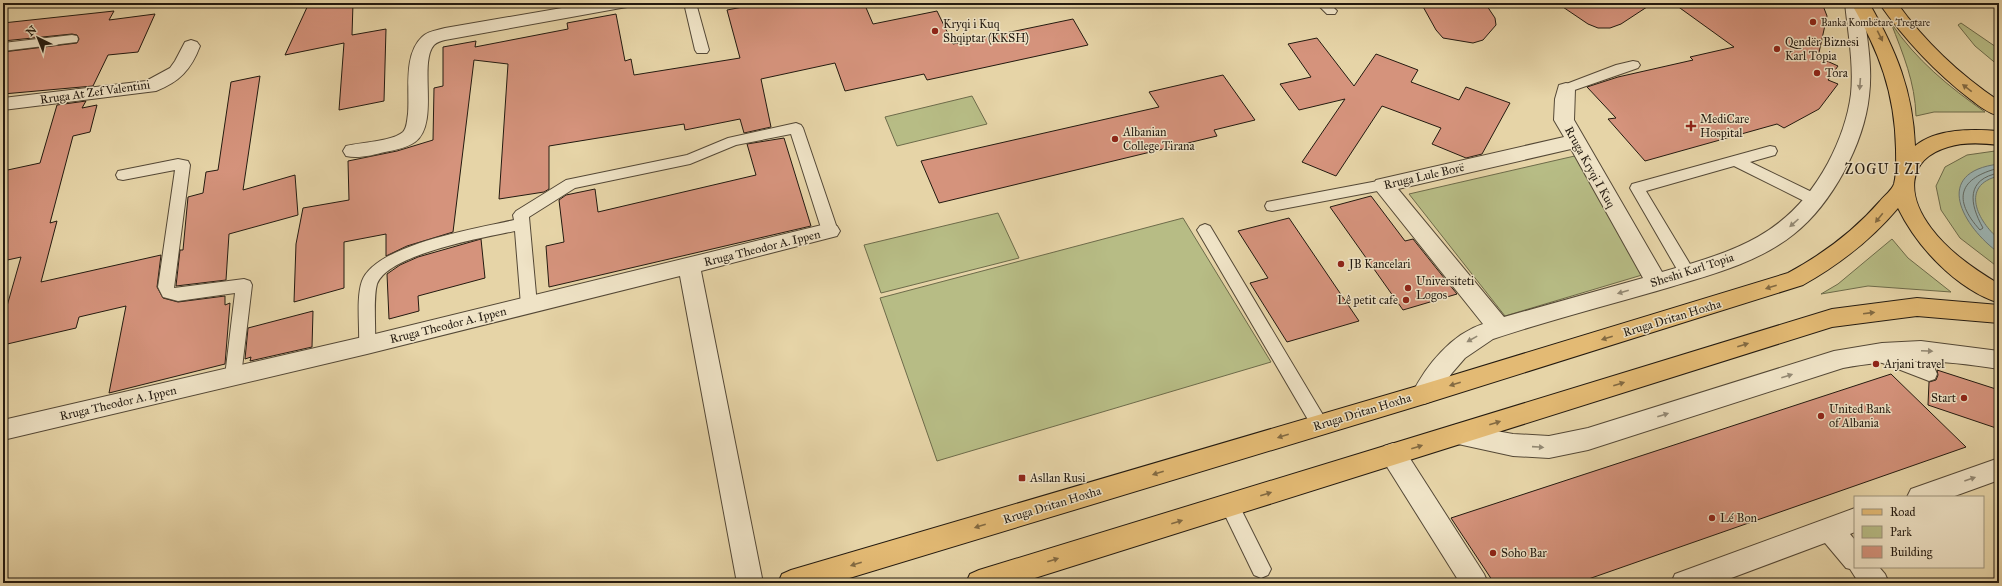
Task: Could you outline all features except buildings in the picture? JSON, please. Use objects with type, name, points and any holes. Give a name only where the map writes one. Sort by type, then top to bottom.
[{"type":"main road","points":[[1860,3],[1879,35],[1892,64],[1900,89],[1904,117],[1904,178],[1908,209],[1922,233],[1945,257],[1976,281],[1999,294]]},
{"type":"main road","points":[[1888,3],[1903,24],[1935,61],[1968,88],[1999,110]]},
{"type":"main road","points":[[1904,178],[1917,154],[1935,143],[1960,138],[1999,138]]},
{"type":"main road","name":"Rruga Dritan Hoxha","points":[[791,583],[1424,394],[1795,279],[1824,264],[1873,224],[1904,178]]},
{"type":"main road","points":[[995,581],[1229,505],[1832,318],[1917,307],[1999,314]]},
{"type":"street","points":[[353,151],[402,141],[416,130],[418,124],[417,89],[424,46],[428,41],[445,34],[622,3]]},
{"type":"street","name":"Sheshi Karl Topia","points":[[1424,394],[1449,358],[1464,343],[1485,332],[1688,274],[1727,261],[1766,242],[1787,229],[1808,209],[1815,200],[1849,140],[1859,107],[1861,75],[1854,3]]},
{"type":"street","name":"Rruga At Zef Valentini","points":[[3,104],[149,87],[168,79],[181,69],[191,46]]},
{"type":"street","name":"Rruga Kryqi I Kuq","points":[[1566,89],[1564,99],[1564,120],[1656,282]]},
{"type":"street","name":"Rruga Lule Borë","points":[[1383,185],[1576,141]]},
{"type":"street","points":[[1383,185],[1499,327]]},
{"type":"street","name":"Rruga Theodor A. Ippen","points":[[3,430],[367,345],[830,231]]},
{"type":"street","points":[[689,266],[750,583]]},
{"type":"street","points":[[1458,434],[1513,445],[1549,448],[1588,439],[1834,360],[1875,352],[1910,350],[1948,352],[1999,360]]},
{"type":"street","points":[[1393,454],[1475,583]]},
{"type":"street","points":[[1923,496],[1999,469]]},
{"type":"street","points":[[1684,583],[1854,520]]},
{"type":"street","points":[[1829,529],[1854,558]]},
{"type":"street","points":[[1863,568],[1876,583]]},
{"type":"lane","points":[[690,3],[702,50]]},
{"type":"lane","points":[[3,47],[72,39]]},
{"type":"lane","name":"Rruga Kryqi I Kuq","points":[[1566,89],[1621,68],[1633,65]]},
{"type":"lane","name":"Rruga Theodor A. Ippen","points":[[522,224],[521,215],[571,184],[690,159],[733,141],[796,128],[830,231]]},
{"type":"lane","points":[[1688,274],[1637,188],[1770,151]]},
{"type":"lane","points":[[1734,160],[1815,200]]},
{"type":"lane","points":[[123,175],[178,164],[183,165],[166,287],[169,293],[178,296],[244,286],[233,376]]},
{"type":"lane","name":"Rruga Lule Borë","points":[[1272,206],[1383,185]]},
{"type":"lane","points":[[367,345],[370,281],[377,271],[388,262],[415,249],[522,224],[529,305]]},
{"type":"lane","points":[[1205,230],[1320,425]]},
{"type":"lane","points":[[1875,352],[1929,374]]},
{"type":"lane","points":[[1229,505],[1261,569]]},
{"type":"green space","points":[[1891,23],[1922,61],[1946,83],[1985,112],[1934,112],[1916,116],[1911,80]]},
{"type":"green space","points":[[1961,23],[1999,49],[1999,66],[1975,46],[1958,25]]},
{"type":"green space","points":[[972,96],[987,124],[897,146],[885,117]]},
{"type":"green space","points":[[1995,151],[1999,152],[1999,268],[1960,238],[1941,210],[1936,186],[1945,167],[1967,155]]},
{"type":"green space","points":[[1579,155],[1642,275],[1505,316],[1409,194]]},
{"type":"green space","points":[[998,213],[1019,258],[881,293],[864,245]]},
{"type":"green space","points":[[1183,218],[1271,362],[937,461],[880,298]]},
{"type":"green space","points":[[1892,239],[1908,258],[1951,292],[1868,286],[1821,294],[1838,284]]},
{"type":"water","points":[[1999,164],[1999,176],[1987,181],[1979,187],[1976,195],[1976,204],[1979,214],[1991,232],[1999,239],[1999,253],[1974,229],[1965,216],[1960,202],[1960,189],[1965,178],[1978,169]]},
{"type":"place","name":"Banka Kombëtare Tregtare","points":[[1813,22]]},
{"type":"place","name":"Kryqi i Kuq Shqiptar (KKSH)","points":[[935,31]]},
{"type":"place","name":"Qendër Biznesi Karl Topia","points":[[1777,49]]},
{"type":"place","name":"Tora","points":[[1817,73]]},
{"type":"place","name":"MediCare Hospital","points":[[1691,126]]},
{"type":"place","name":"Albanian College Tirana","points":[[1115,139]]},
{"type":"place","name":"JB Kancelari","points":[[1341,264]]},
{"type":"place","name":"Universiteti Logos","points":[[1408,288]]},
{"type":"place","name":"Lê petit cafe","points":[[1406,300]]},
{"type":"place","name":"Arjani travel","points":[[1876,364]]},
{"type":"place","name":"Start","points":[[1964,398]]},
{"type":"place","name":"United Bank of Albania","points":[[1821,416]]},
{"type":"place","name":"Asllan Rusi","points":[[1022,478]]},
{"type":"place","name":"Lé Bon","points":[[1712,518]]},
{"type":"place","name":"Soho Bar","points":[[1493,553]]},
{"type":"district","name":"ZOGU I ZI","points":[[1883,169]]}]
